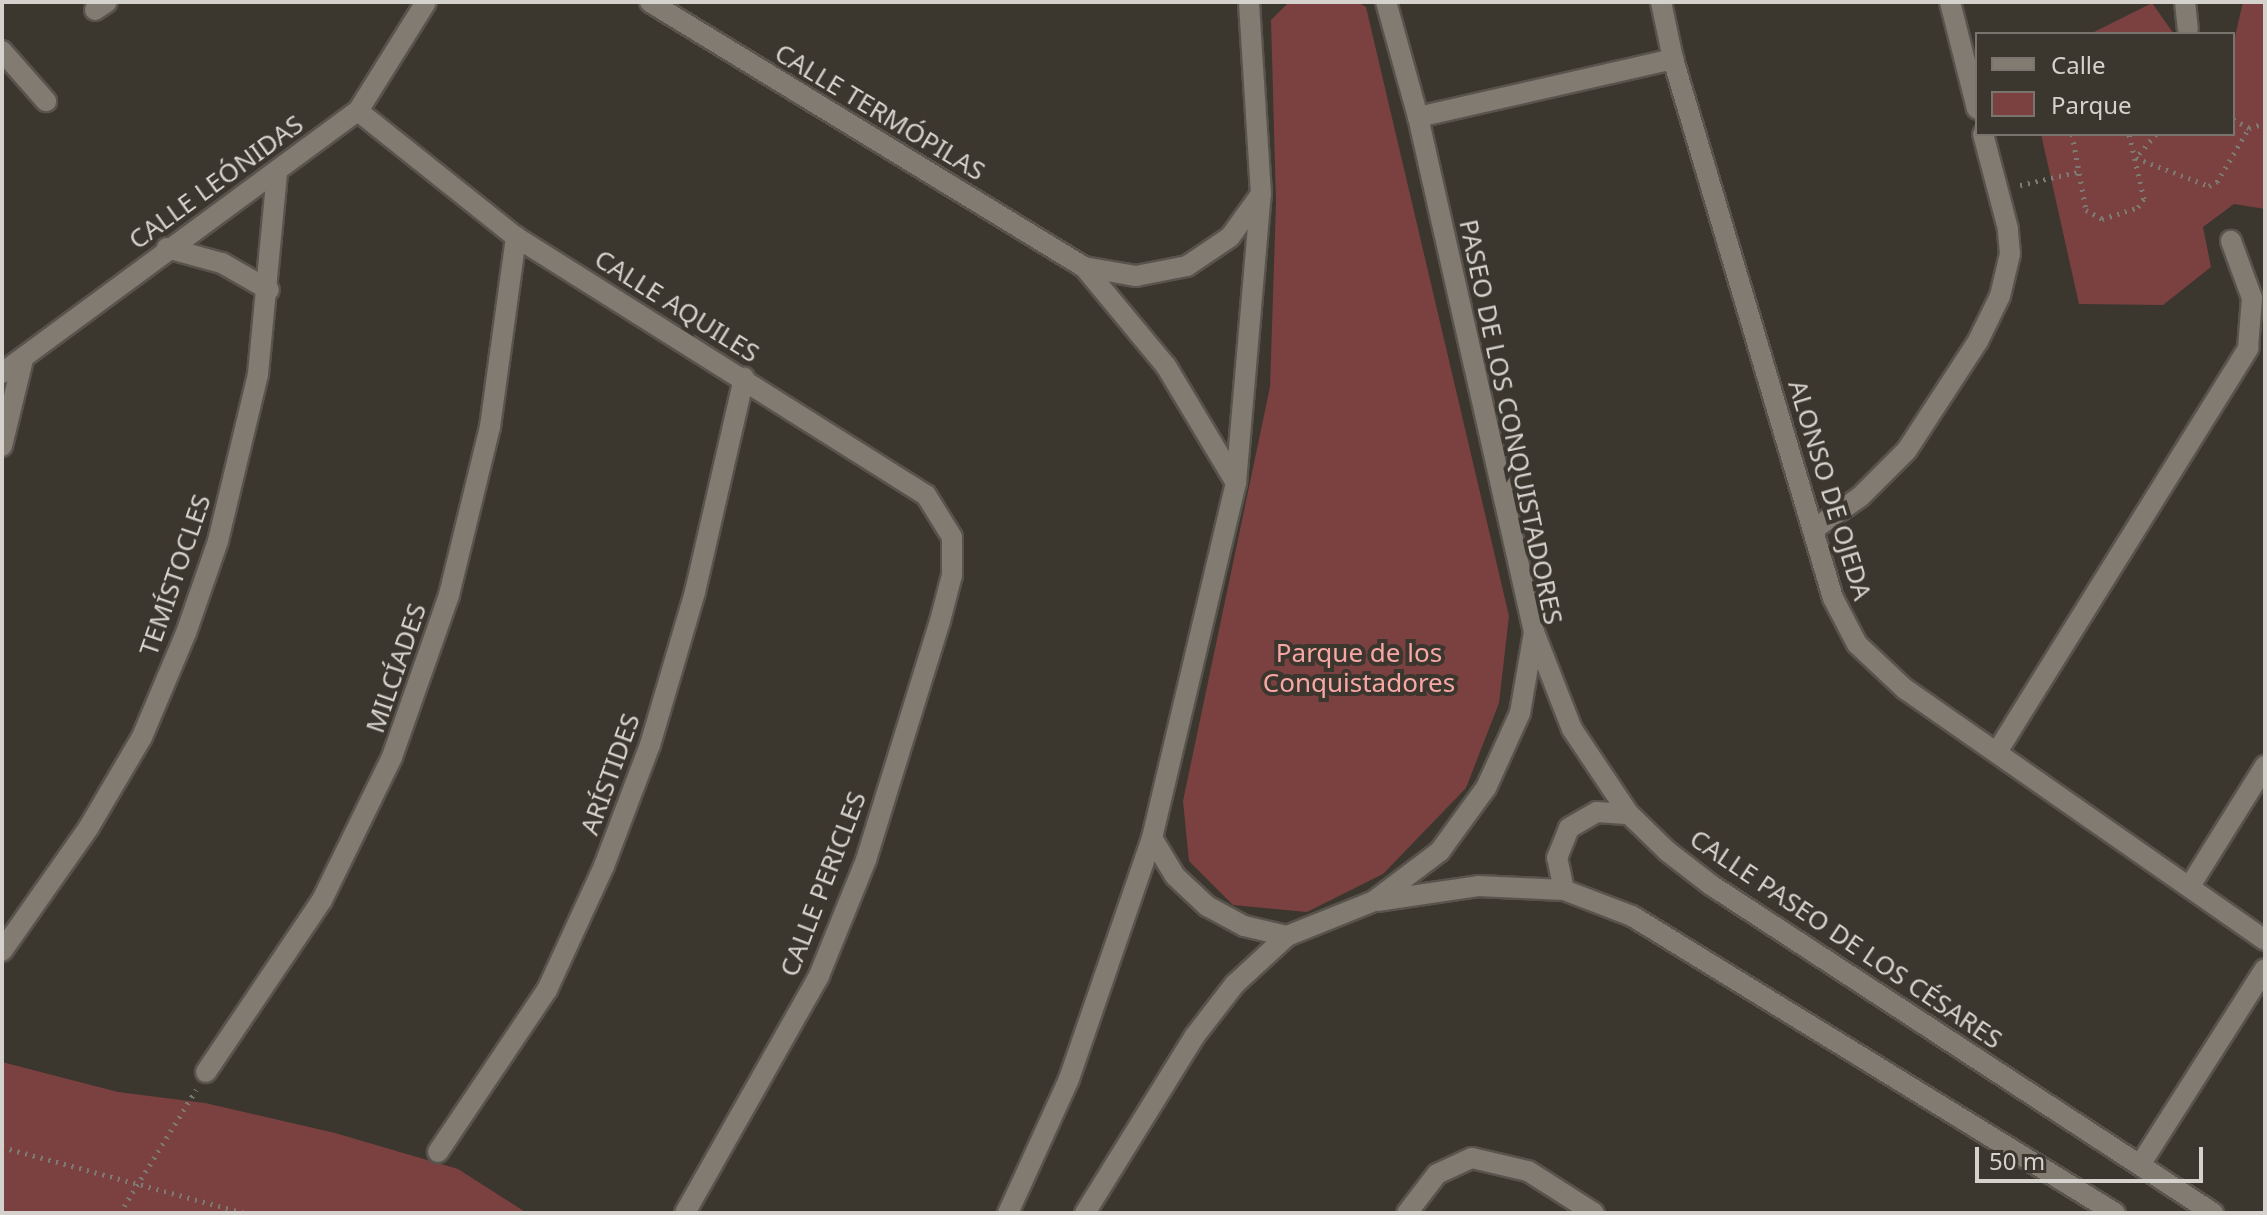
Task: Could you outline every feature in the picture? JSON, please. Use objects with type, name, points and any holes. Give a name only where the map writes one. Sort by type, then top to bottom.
[{"type":"street","name":"CALLE LEÓNIDAS","points":[[2,373],[167,248],[358,111],[426,2]]},
{"type":"street","name":"CALLE TERMÓPILAS","points":[[650,2],[1084,267],[1166,366],[1236,483]]},
{"type":"street","name":"PASEO DE LOS CONQUISTADORES","points":[[1085,1213],[1194,1037],[1235,984],[1287,936],[1374,901],[1440,851],[1486,788],[1520,713],[1534,632],[1418,117],[1386,2]]},
{"type":"street","name":"ALONSO DE OJEDA","points":[[1661,2],[1673,59],[1833,598],[1857,644],[1905,689],[2265,940]]},
{"type":"street","points":[[1950,2],[1975,101]]},
{"type":"street","points":[[2185,2],[2188,29]]},
{"type":"street","points":[[1008,1213],[1069,1079],[1152,838],[1236,483],[1261,194],[1251,4]]},
{"type":"street","points":[[2,51],[46,101]]},
{"type":"street","points":[[1418,117],[1673,59]]},
{"type":"street","name":"CALLE AQUILES","points":[[358,111],[516,237],[926,495],[945,518],[954,550]]},
{"type":"street","points":[[1814,529],[1892,467],[1978,341],[2000,296],[2010,254],[1984,136]]},
{"type":"street","name":"TEMÍSTOCLES","points":[[2,951],[89,827],[142,737],[186,633],[241,455],[269,290],[277,172]]},
{"type":"street","name":"CALLE TERMÓPILAS","points":[[1084,267],[1136,276],[1187,266],[1230,237],[1261,194]]},
{"type":"street","name":"MILCÍADES","points":[[206,1072],[322,900],[392,757],[449,595],[486,443],[516,237]]},
{"type":"street","points":[[1997,752],[2248,348],[2252,298],[2231,241]]},
{"type":"street","points":[[167,248],[222,263],[269,290]]},
{"type":"street","points":[[2,446],[23,359]]},
{"type":"street","name":"ARÍSTIDES","points":[[438,1152],[547,990],[604,866],[650,745],[690,607],[744,378]]},
{"type":"street","name":"CALLE PERICLES","points":[[685,1213],[819,976],[866,860],[940,621],[954,550]]},
{"type":"street","name":"CALLE PASEO DE LOS CÉSARES","points":[[1534,632],[1572,729],[1629,814],[1711,885],[2213,1213]]},
{"type":"street","points":[[2190,886],[2265,766]]},
{"type":"street","points":[[1564,890],[1557,858],[1569,828],[1597,812],[1629,814]]},
{"type":"street","points":[[1152,838],[1175,876],[1207,906],[1244,926],[1287,936]]},
{"type":"street","points":[[1374,901],[1478,886],[1564,890],[1632,916],[2114,1213]]},
{"type":"street","points":[[2140,1165],[2265,969]]},
{"type":"street","points":[[1407,1213],[1437,1174],[1472,1158],[1528,1171],[1594,1213]]},
{"type":"path","points":[[2235,120],[2249,128]]},
{"type":"path","points":[[2136,158],[2209,186],[2217,182],[2249,128],[2265,123]]},
{"type":"path","points":[[2072,136],[2086,210],[2102,219],[2138,207],[2144,199],[2130,136]]},
{"type":"path","points":[[2136,158],[2154,136]]},
{"type":"path","points":[[1998,190],[2077,172]]},
{"type":"path","points":[[120,1213],[141,1186],[206,1072]]},
{"type":"path","points":[[2,1147],[245,1213]]},
{"type":"green space","name":"Parque de los Conquistadores","points":[[1289,2],[1357,2],[1366,7],[1509,616],[1499,703],[1466,788],[1383,874],[1307,912],[1233,905],[1189,861],[1183,801],[1270,387],[1276,203],[1271,20]]},
{"type":"green space","points":[[2243,2],[2265,2],[2265,209],[2234,204],[2203,227],[2211,267],[2163,305],[2079,304],[2041,136],[2235,136],[2235,36]]},
{"type":"green space","points":[[2152,3],[2173,32],[2094,32]]},
{"type":"green space","points":[[2,1062],[118,1092],[205,1103],[335,1133],[458,1169],[527,1213],[2,1213]]}]
